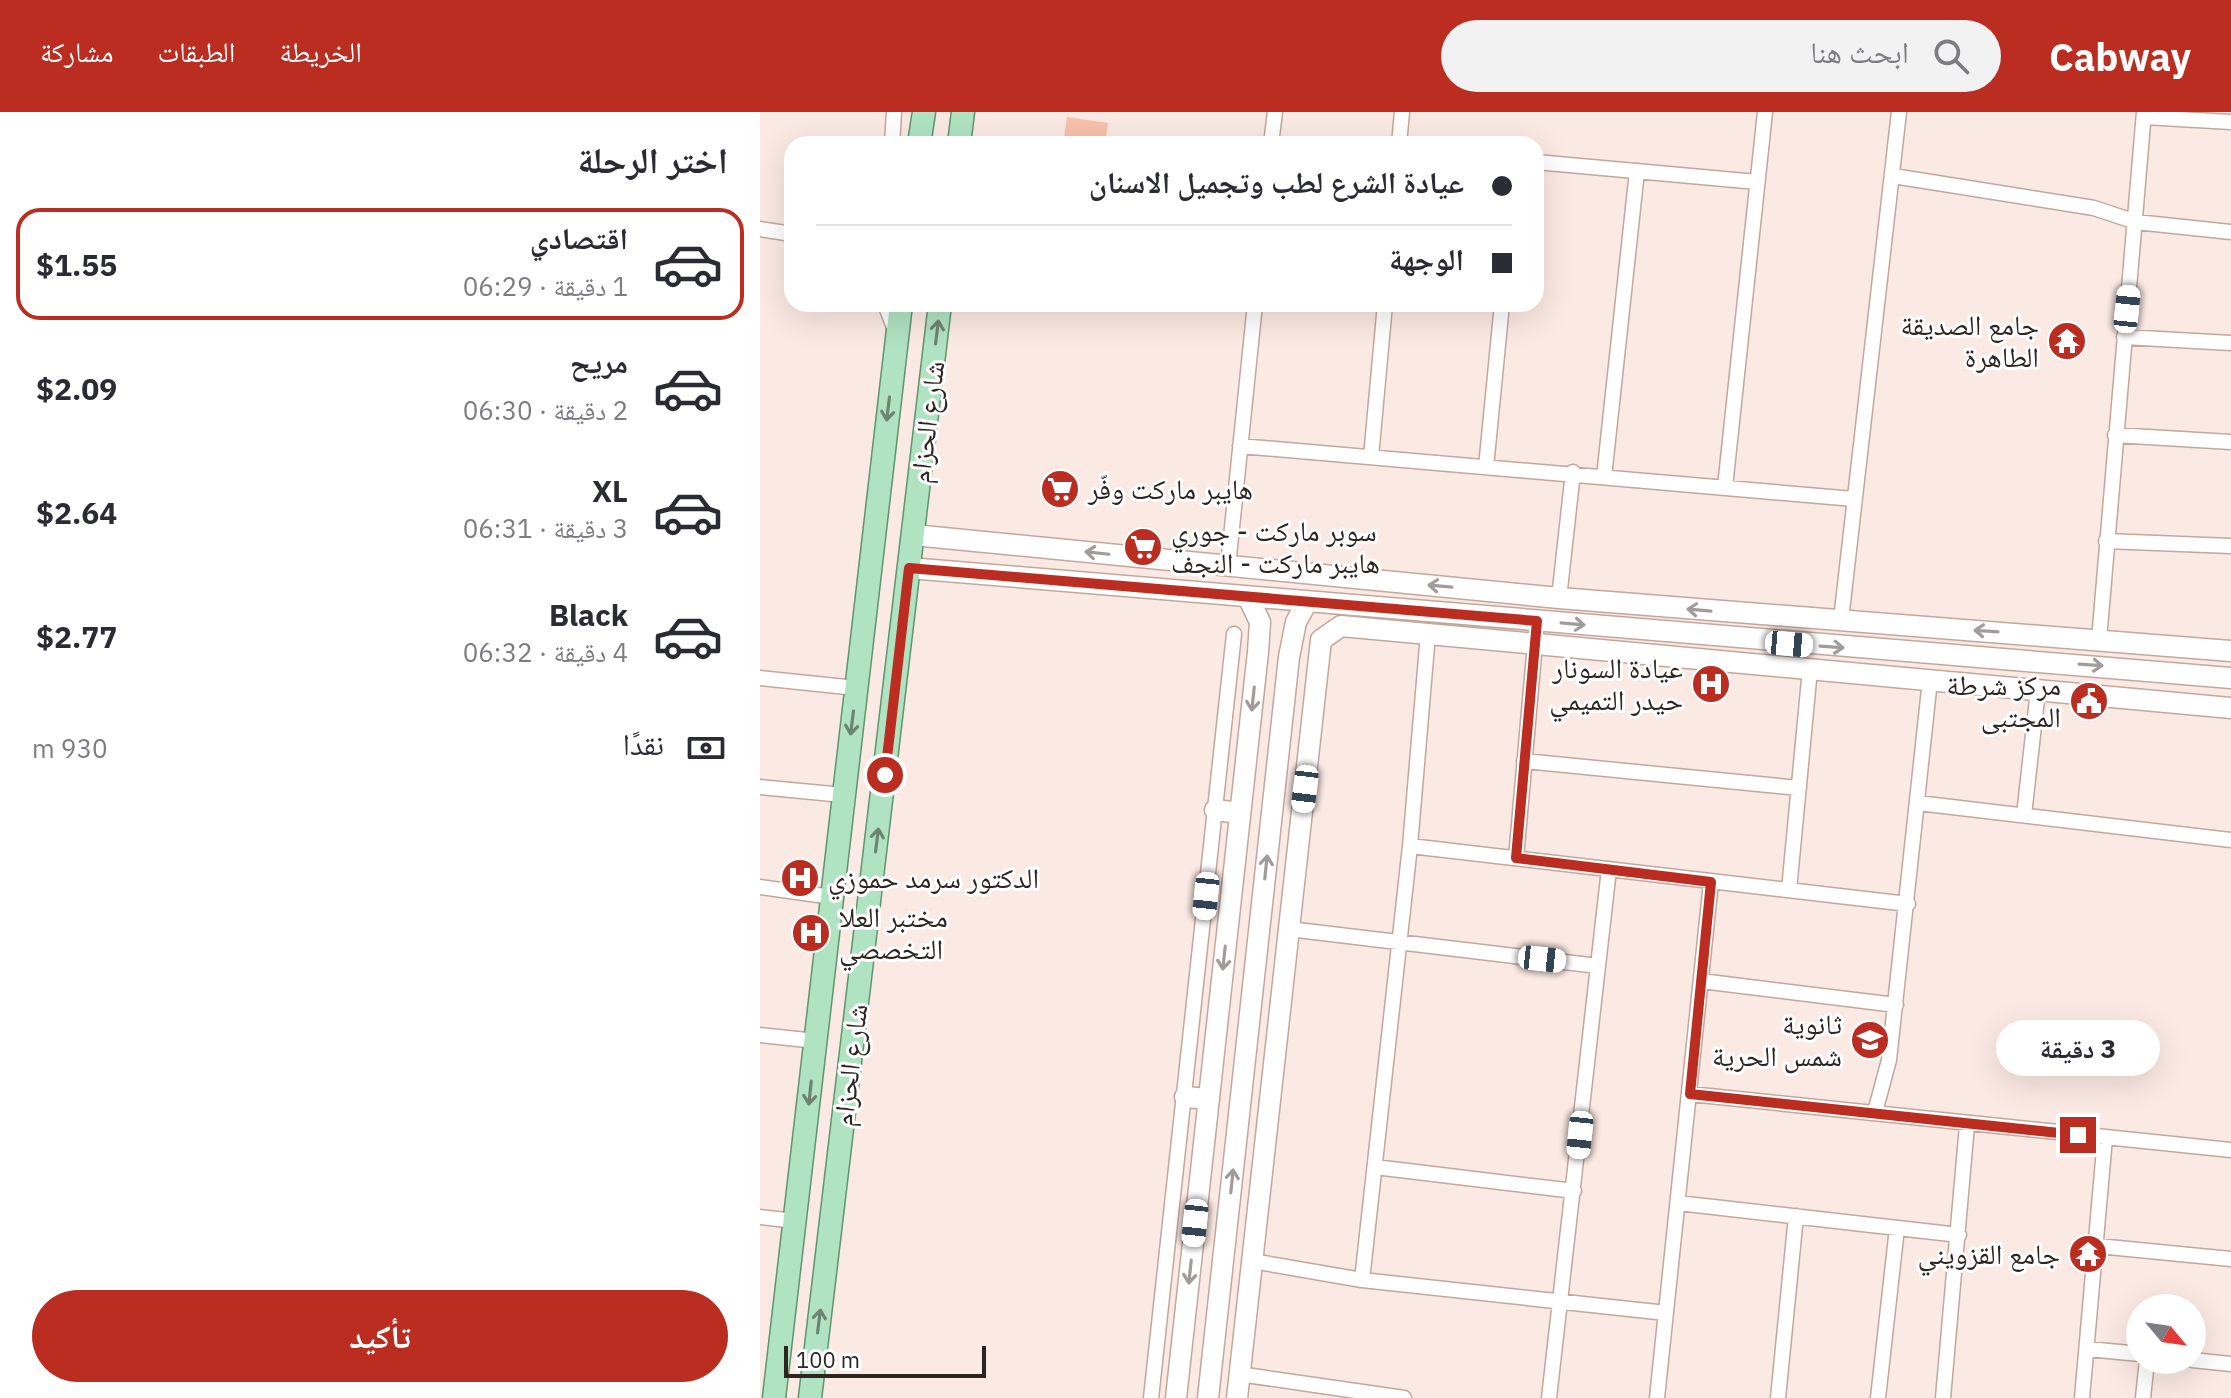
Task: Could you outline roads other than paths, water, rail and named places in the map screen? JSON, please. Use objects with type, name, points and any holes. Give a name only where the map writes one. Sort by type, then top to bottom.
[{"type":"main road","points":[[920,136],[924,112]]},
{"type":"main road","points":[[960,136],[963,112]]},
{"type":"main road","name":"شارع الحزام","points":[[774,1398],[900,312]]},
{"type":"main road","name":"شارع الحزام","points":[[810,1398],[939,312]]},
{"type":"main road","points":[[829,922],[838,935],[851,939],[861,933],[867,923]]},
{"type":"main road","points":[[822,981],[830,972],[841,968],[853,974],[859,987]]},
{"type":"street","points":[[892,136],[894,112]]},
{"type":"street","points":[[1272,136],[1275,112]]},
{"type":"street","points":[[1400,136],[1402,112]]},
{"type":"street","points":[[1725,487],[1765,112]]},
{"type":"street","points":[[1841,620],[1899,112]]},
{"type":"street","points":[[2099,640],[2144,114],[2231,122]]},
{"type":"street","points":[[1544,163],[1757,182]]},
{"type":"street","points":[[1604,477],[1637,171]]},
{"type":"street","points":[[1893,176],[2094,208],[2136,222],[2231,232]]},
{"type":"street","points":[[760,229],[784,233]]},
{"type":"street","points":[[888,312],[897,335]]},
{"type":"street","points":[[1228,566],[1254,312]]},
{"type":"street","points":[[1371,457],[1384,312]]},
{"type":"street","points":[[1486,467],[1501,312]]},
{"type":"street","points":[[2124,337],[2231,343]]},
{"type":"street","points":[[2115,435],[2231,442]]},
{"type":"street","points":[[1240,446],[1573,472],[1854,499]]},
{"type":"street","points":[[1559,598],[1573,472]]},
{"type":"street","points":[[913,535],[1559,598],[2231,651]]},
{"type":"street","points":[[956,569],[957,539]]},
{"type":"street","points":[[2106,541],[2231,546]]},
{"type":"street","points":[[909,568],[956,569],[1740,640],[2231,678]]},
{"type":"street","points":[[1248,597],[1260,622],[1258,652],[1177,1388],[1193,1391],[1209,1390],[1289,657],[1296,622],[1307,602]]},
{"type":"street","points":[[1740,640],[1743,614]]},
{"type":"street","points":[[1516,858],[1537,621]]},
{"type":"street","points":[[1237,1398],[1321,640],[1341,626],[2231,708]]},
{"type":"street","points":[[1151,1398],[1234,634]]},
{"type":"street","points":[[1362,1280],[1410,846],[1428,634]]},
{"type":"street","points":[[1258,652],[1289,657]]},
{"type":"street","points":[[1875,1112],[1884,1088],[1896,1005],[1932,654]]},
{"type":"street","points":[[1789,890],[1810,669]]},
{"type":"street","points":[[760,678],[856,688]]},
{"type":"street","points":[[2024,815],[2038,690]]},
{"type":"street","points":[[1524,761],[1799,788]]},
{"type":"street","points":[[760,787],[843,795]]},
{"type":"street","points":[[1918,803],[2231,840]]},
{"type":"street","points":[[1215,810],[1240,813]]},
{"type":"street","points":[[1272,816],[1301,819]]},
{"type":"street","points":[[1410,846],[1908,904]]},
{"type":"street","points":[[1549,1398],[1609,869]]},
{"type":"street","points":[[1657,1398],[1711,882]]},
{"type":"street","points":[[760,887],[832,897]]},
{"type":"street","points":[[1289,929],[1598,966]]},
{"type":"street","points":[[1701,981],[1896,1005]]},
{"type":"street","points":[[760,1035],[816,1041]]},
{"type":"street","points":[[1245,1059],[1274,1063]]},
{"type":"street","points":[[1690,1094],[2231,1150]]},
{"type":"street","points":[[1185,1097],[1209,1099]]},
{"type":"street","points":[[1943,1398],[1967,1125]]},
{"type":"street","points":[[2082,1398],[2098,1246],[2105,1138]]},
{"type":"street","points":[[1375,1167],[1574,1191]]},
{"type":"street","points":[[1678,1203],[1959,1235]]},
{"type":"street","points":[[1778,1398],[1796,1216]]},
{"type":"street","points":[[760,1217],[795,1221]]},
{"type":"street","points":[[1878,1398],[1897,1228]]},
{"type":"street","points":[[2098,1246],[2231,1259]]},
{"type":"street","points":[[1252,1261],[1362,1280],[1666,1313]]},
{"type":"street","points":[[2088,1349],[2126,1353]]},
{"type":"street","points":[[2206,1361],[2231,1364]]},
{"type":"street","points":[[1239,1374],[1345,1394],[1404,1398]]},
{"type":"street","points":[[2143,1398],[2146,1374]]},
{"type":"place","name":"جامع الصديقة الطاهرة","points":[[2067,341]]},
{"type":"place","name":"هايبر ماركت وفّر","points":[[1060,489]]},
{"type":"place","name":"سوبر ماركت - جوري هايبر ماركت - النجف","points":[[1143,547]]},
{"type":"place","name":"عيادة السونار حيدر التميمي","points":[[1711,684]]},
{"type":"place","name":"مركز شرطة المجتبى","points":[[2089,701]]},
{"type":"place","name":"الدكتور سرمد حموزي","points":[[800,878]]},
{"type":"place","name":"مختبر العلا التخصصي","points":[[811,933]]},
{"type":"place","name":"ثانوية شمس الحرية","points":[[1870,1040]]},
{"type":"place","name":"جامع القزويني","points":[[2088,1254]]}]
